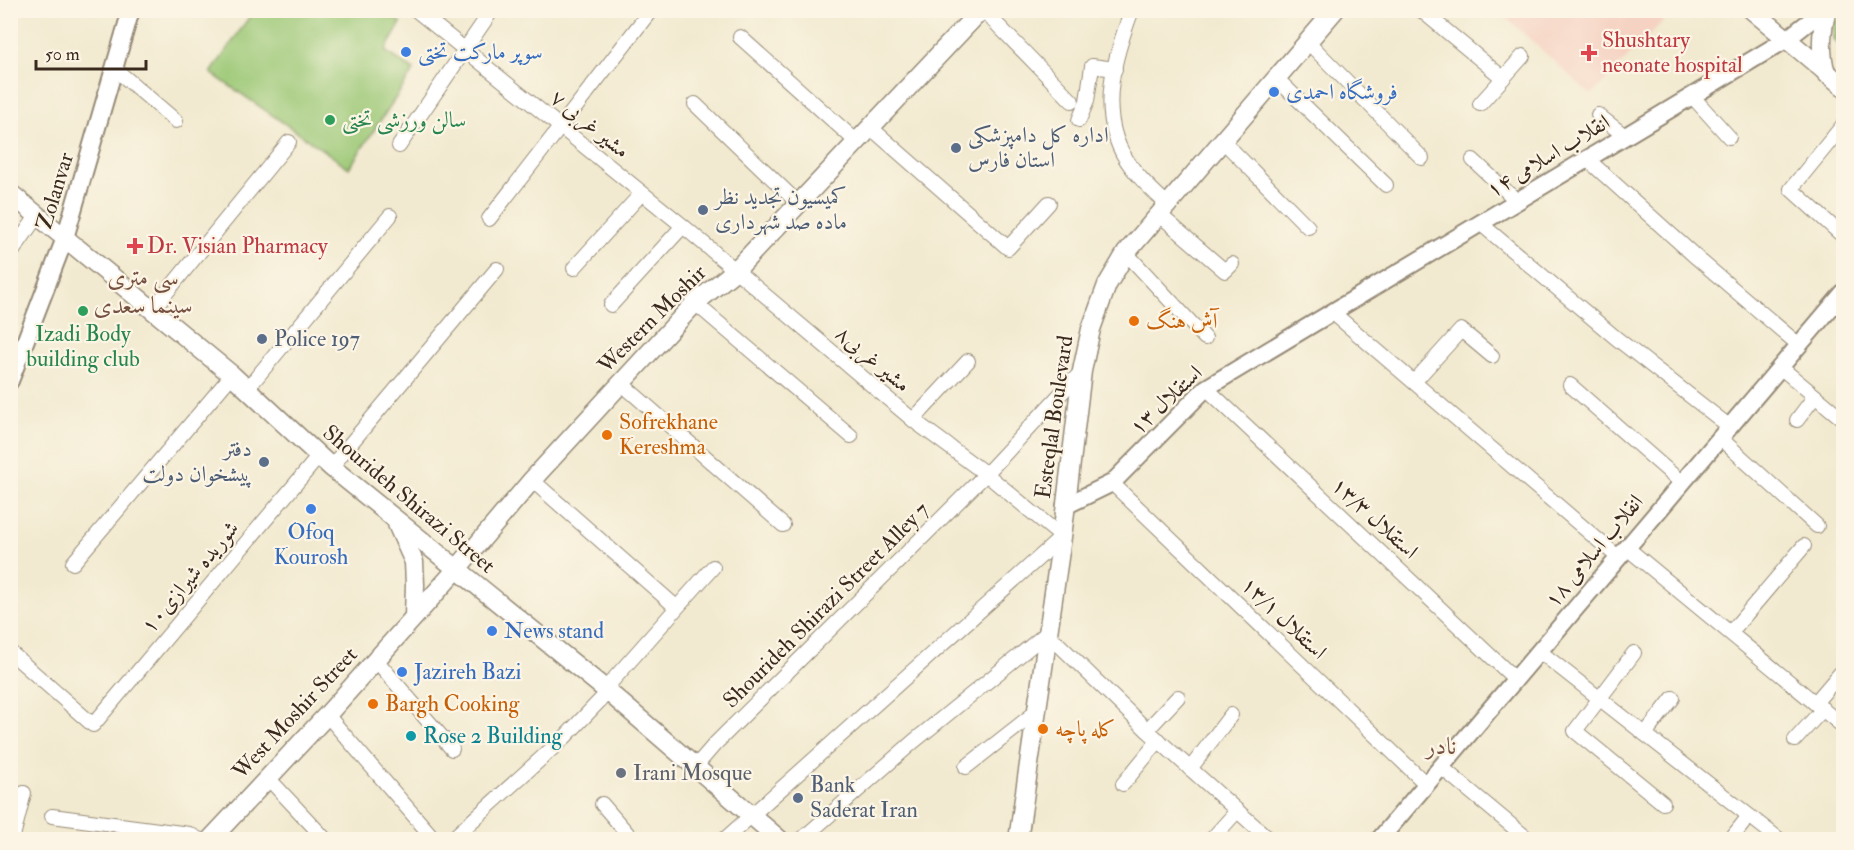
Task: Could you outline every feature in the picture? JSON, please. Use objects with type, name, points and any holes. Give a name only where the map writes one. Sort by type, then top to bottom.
[{"type":"main road","name":"Western Moshir","points":[[414,617],[532,480],[695,303],[736,270],[982,10]]},
{"type":"main road","name":"Esteqlal Boulevard","points":[[1021,837],[1082,371],[1091,329],[1107,285],[1126,253],[1224,142],[1335,10]]},
{"type":"main road","points":[[1752,10],[1844,87]]},
{"type":"main road","points":[[1826,10],[1822,37],[1826,74]]},
{"type":"main road","name":"Shourideh Shirazi Street","points":[[10,193],[232,375],[325,462],[606,691],[780,840]]},
{"type":"main road","points":[[395,520],[414,562],[416,585],[414,617]]},
{"type":"main road","name":"West Moshir Street","points":[[210,840],[327,715],[414,617]]},
{"type":"street","name":"Zolanvar","points":[[10,381],[65,238],[131,10]]},
{"type":"street","name":"مشیر غربی ۷","points":[[416,10],[736,270]]},
{"type":"street","points":[[399,146],[492,10]]},
{"type":"street","points":[[489,219],[651,10]]},
{"type":"street","points":[[982,10],[1072,100]]},
{"type":"street","points":[[1132,10],[1121,40],[1110,92],[1114,134],[1123,155],[1164,210],[1225,272],[1232,264]]},
{"type":"street","points":[[1421,10],[1503,78]]},
{"type":"street","name":"۱۴ انقلاب اسلامی","points":[[1332,312],[1787,39],[1826,10]]},
{"type":"street","points":[[740,38],[857,142]]},
{"type":"street","points":[[1308,42],[1422,158]]},
{"type":"street","points":[[1480,104],[1523,56]]},
{"type":"street","points":[[1079,120],[1087,101],[1092,66],[1115,69]]},
{"type":"street","points":[[115,69],[176,121]]},
{"type":"street","points":[[1277,79],[1386,185]]},
{"type":"street","points":[[1692,96],[1729,137]]},
{"type":"street","points":[[695,105],[799,204]]},
{"type":"street","points":[[1598,115],[1625,136]]},
{"type":"street","points":[[1844,124],[1791,189],[1844,237]]},
{"type":"street","points":[[870,128],[1008,248],[1049,203]]},
{"type":"street","points":[[153,309],[289,142]]},
{"type":"street","points":[[1224,142],[1308,227]]},
{"type":"street","points":[[1587,159],[1697,258],[1799,345]]},
{"type":"street","points":[[1473,160],[1517,201]]},
{"type":"street","points":[[574,268],[641,194]]},
{"type":"street","points":[[10,255],[38,216]]},
{"type":"street","points":[[247,389],[390,216]]},
{"type":"street","points":[[1480,223],[1725,433],[1817,526]]},
{"type":"street","points":[[610,305],[682,226]]},
{"type":"street","points":[[1126,253],[1205,338]]},
{"type":"street","name":"۱۰شوریده شیرازی","points":[[10,652],[93,725],[497,269]]},
{"type":"street","name":"مشیر غربی۸","points":[[736,270],[913,420],[986,474],[1062,537]]},
{"type":"street","name":"۱۸ انقلاب اسلامی","points":[[1379,840],[1780,367],[1842,299]]},
{"type":"street","points":[[695,303],[851,436]]},
{"type":"street","points":[[1332,312],[1443,407],[1623,553],[1731,632],[1844,727]]},
{"type":"street","name":"۱۳ استقلال","points":[[1065,506],[1112,483],[1206,388],[1332,312]]},
{"type":"street","points":[[1414,382],[1461,330],[1492,356]]},
{"type":"street","points":[[913,420],[968,361]]},
{"type":"street","points":[[1780,367],[1844,420]]},
{"type":"street","name":"Shourideh Shirazi Street Alley 7","points":[[696,766],[715,744],[986,474],[1082,371]]},
{"type":"street","points":[[73,563],[232,375]]},
{"type":"street","points":[[621,383],[783,525]]},
{"type":"street","points":[[1570,385],[1682,483]]},
{"type":"street","name":"۱۳/۳ استقلال","points":[[1206,388],[1515,679]]},
{"type":"street","points":[[1797,420],[1815,396]]},
{"type":"street","points":[[532,480],[676,607]]},
{"type":"street","name":"۱۳/۱ استقلال","points":[[1112,483],[1426,784]]},
{"type":"street","points":[[724,840],[1062,537]]},
{"type":"street","points":[[1731,632],[1804,546]]},
{"type":"street","points":[[451,840],[566,736],[713,567]]},
{"type":"street","points":[[801,840],[913,742],[1047,633],[1147,730],[1269,840]]},
{"type":"street","points":[[1539,651],[1780,840]]},
{"type":"street","points":[[1634,653],[1575,731],[1663,802]]},
{"type":"street","points":[[376,660],[452,749]]},
{"type":"street","points":[[1795,740],[1844,669]]},
{"type":"street","points":[[1147,730],[1178,697]]},
{"type":"street","points":[[1645,734],[1673,698]]},
{"type":"street","points":[[966,767],[1036,712]]},
{"type":"street","points":[[327,715],[435,840]]},
{"type":"street","points":[[1191,768],[1231,715]]},
{"type":"street","points":[[1123,784],[1159,740]]},
{"type":"street","points":[[1441,767],[1529,840]]},
{"type":"street","points":[[268,778],[326,840]]},
{"type":"street","points":[[12,840],[24,793]]},
{"type":"street","points":[[602,804],[633,840]]},
{"type":"street","points":[[1211,840],[1238,811]]},
{"type":"street","points":[[52,816],[189,834],[200,840]]},
{"type":"street","points":[[1730,840],[1749,816]]},
{"type":"shaded area","name":"Shushtary neonate hospital","points":[[1499,11],[1673,11],[1591,95]]},
{"type":"green space","name":"سالن ورزشی تختی","points":[[254,10],[384,11],[401,23],[385,51],[414,70],[349,168],[211,73]]},
{"type":"green space","points":[[1843,11],[1843,49],[1833,39],[1835,12]]},
{"type":"place","name":"سوپر مارکت تختی","points":[[406,52]]},
{"type":"place","name":"Shushtary neonate hospital","points":[[1589,53]]},
{"type":"place","name":"فروشگاه احمدی","points":[[1274,92]]},
{"type":"place","name":"سالن ورزشی تختی","points":[[330,120]]},
{"type":"place","name":"اداره کل دامپزشکی استان فارس","points":[[956,148]]},
{"type":"place","name":"کمیسیون تجدید نظر ماده صد شهرداری","points":[[703,210]]},
{"type":"place","name":"Dr. Visian Pharmacy","points":[[135,246]]},
{"type":"place","name":"Izadi Body building club","points":[[83,311]]},
{"type":"place","name":"آش هنگ","points":[[1134,321]]},
{"type":"place","name":"Police 197","points":[[262,339]]},
{"type":"place","name":"Sofrekhane Kereshma","points":[[607,435]]},
{"type":"place","name":"دفتر پیشخوان دولت","points":[[264,462]]},
{"type":"place","name":"Ofoq Kourosh","points":[[311,509]]},
{"type":"place","name":"News stand","points":[[492,631]]},
{"type":"place","name":"Jazireh Bazi","points":[[402,672]]},
{"type":"place","name":"Bargh Cooking","points":[[373,704]]},
{"type":"place","name":"کله پاچه","points":[[1043,729]]},
{"type":"place","name":"Rose 2 Building","points":[[411,736]]},
{"type":"place","name":"Irani Mosque","points":[[621,773]]},
{"type":"place","name":"Bank Saderat Iran","points":[[798,798]]},
{"type":"district","name":"سی متری سینما سعدی","points":[[143,291]]},
{"type":"district","name":"نادر","points":[[1441,746]]}]
